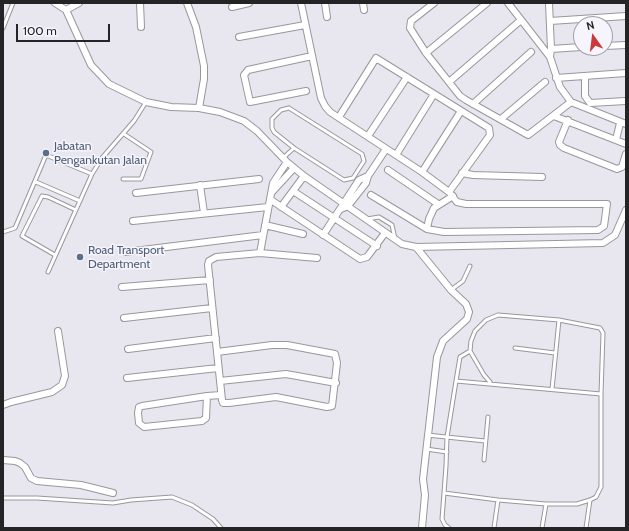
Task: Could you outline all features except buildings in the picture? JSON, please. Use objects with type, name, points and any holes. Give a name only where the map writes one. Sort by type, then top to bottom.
[{"type":"street","points":[[56,3],[66,10],[91,65],[109,84],[146,102],[171,107],[199,108],[220,112],[244,122],[257,131],[285,160],[304,176],[402,244],[416,248],[603,243],[615,235],[626,210]]},
{"type":"street","points":[[66,10],[79,3]]},
{"type":"street","points":[[140,3],[141,27]]},
{"type":"street","points":[[187,3],[196,27],[204,66],[204,79],[199,108]]},
{"type":"street","points":[[232,7],[249,3]]},
{"type":"street","points":[[301,3],[321,98],[325,106],[386,150],[422,172],[451,194],[457,202],[466,204],[607,204],[604,226],[598,230],[444,232],[427,230],[371,195]]},
{"type":"street","points":[[325,3],[327,17]]},
{"type":"street","points":[[363,3],[364,10]]},
{"type":"street","points":[[434,3],[410,25],[426,53],[460,96],[528,135],[571,102]]},
{"type":"street","points":[[426,53],[487,3]]},
{"type":"street","points":[[508,3],[550,57],[556,78],[565,96],[571,102],[623,123],[616,140]]},
{"type":"street","points":[[549,3],[550,57]]},
{"type":"street","points":[[550,21],[626,16]]},
{"type":"street","points":[[449,82],[521,20]]},
{"type":"street","points":[[239,37],[305,25]]},
{"type":"street","points":[[613,46],[626,45]]},
{"type":"street","points":[[551,49],[573,48]]},
{"type":"street","points":[[474,104],[531,52]]},
{"type":"street","points":[[306,91],[252,103],[248,100],[244,75],[248,70],[312,56]]},
{"type":"street","points":[[339,117],[376,58],[489,128],[490,133],[462,173],[451,194],[438,204],[430,216],[427,230]]},
{"type":"street","points":[[556,78],[626,73]]},
{"type":"street","points":[[585,76],[585,96],[590,103],[626,102]]},
{"type":"street","points":[[368,136],[407,77]]},
{"type":"street","points":[[501,119],[545,82]]},
{"type":"street","points":[[396,155],[434,94]]},
{"type":"street","points":[[422,172],[461,111]]},
{"type":"street","points":[[554,116],[568,120],[626,144]]},
{"type":"street","points":[[568,120],[559,142],[564,148],[617,169],[622,167],[626,154]]},
{"type":"street","points":[[322,235],[341,209],[366,184],[368,176],[386,150]]},
{"type":"street","points":[[260,253],[273,183],[285,160]]},
{"type":"street","points":[[272,192],[294,168]]},
{"type":"street","points":[[388,170],[438,204]]},
{"type":"street","points":[[462,173],[473,175],[542,177]]},
{"type":"street","points":[[281,207],[304,176]]},
{"type":"street","points":[[136,192],[259,178]]},
{"type":"street","points":[[200,185],[204,212]]},
{"type":"street","points":[[293,191],[376,246]]},
{"type":"street","points":[[271,200],[360,259],[367,258],[385,233]]},
{"type":"street","points":[[133,221],[204,212],[268,207]]},
{"type":"street","points":[[265,225],[303,234]]},
{"type":"street","points":[[126,252],[263,235]]},
{"type":"street","points":[[416,248],[451,290],[466,304],[469,316],[443,341],[437,357],[425,449],[423,479],[425,495],[422,528]]},
{"type":"street","points":[[217,352],[272,345],[287,345],[335,354],[337,359],[334,403],[330,406],[276,397],[223,403],[221,394],[208,265],[209,261],[213,258],[260,253],[317,258]]},
{"type":"street","points":[[122,287],[210,280]]},
{"type":"street","points":[[124,318],[212,308]]},
{"type":"street","points":[[3,405],[52,392],[62,385],[65,376],[58,330]]},
{"type":"street","points":[[128,349],[216,338]]},
{"type":"street","points":[[127,378],[218,368]]},
{"type":"street","points":[[220,380],[286,374],[336,383]]},
{"type":"street","points":[[207,396],[206,418],[202,421],[144,427],[139,423],[139,407],[142,406],[207,396],[221,394]]},
{"type":"street","points":[[3,460],[15,461],[25,466],[31,478],[37,481],[82,485],[113,493]]},
{"type":"lane","points":[[3,28],[13,3]]},
{"type":"lane","points":[[48,272],[92,174],[102,158],[124,134],[146,102]]},
{"type":"lane","points":[[285,109],[292,109],[362,154],[364,161],[353,178],[344,180],[294,148],[272,128],[272,119],[276,114],[285,109]]},
{"type":"lane","points":[[123,179],[141,179],[150,152],[124,134]]},
{"type":"lane","points":[[285,160],[294,148]]},
{"type":"lane","points":[[3,232],[14,228],[36,182],[46,155],[92,174]]},
{"type":"lane","points":[[36,182],[80,200]]},
{"type":"lane","points":[[56,255],[23,238],[22,236],[42,196],[48,196],[76,210]]},
{"type":"lane","points":[[365,219],[379,217],[392,226],[396,240]]},
{"type":"lane","points":[[451,290],[463,281],[470,266]]},
{"type":"lane","points":[[444,493],[546,504],[577,504],[596,497],[601,487],[601,394],[603,333],[600,328],[559,320],[498,315],[486,320],[475,331],[471,341],[470,351],[484,375],[490,382]]},
{"type":"lane","points":[[552,389],[559,320]]},
{"type":"lane","points":[[515,348],[555,352]]},
{"type":"lane","points":[[449,528],[445,525],[442,519],[447,437],[460,357],[470,351]]},
{"type":"lane","points":[[456,380],[490,382],[601,394]]},
{"type":"lane","points":[[484,460],[488,417]]},
{"type":"lane","points":[[427,435],[485,441]]},
{"type":"lane","points":[[425,449],[446,452]]},
{"type":"lane","points":[[3,498],[37,498],[113,503],[172,497],[192,505],[213,518],[220,528]]},
{"type":"lane","points":[[494,528],[498,500]]},
{"type":"lane","points":[[586,528],[590,500]]},
{"type":"lane","points":[[542,528],[546,504]]},
{"type":"place","name":"Jabatan Pengankutan Jalan","points":[[46,153]]},
{"type":"place","name":"Road Transport Department","points":[[80,257]]}]
